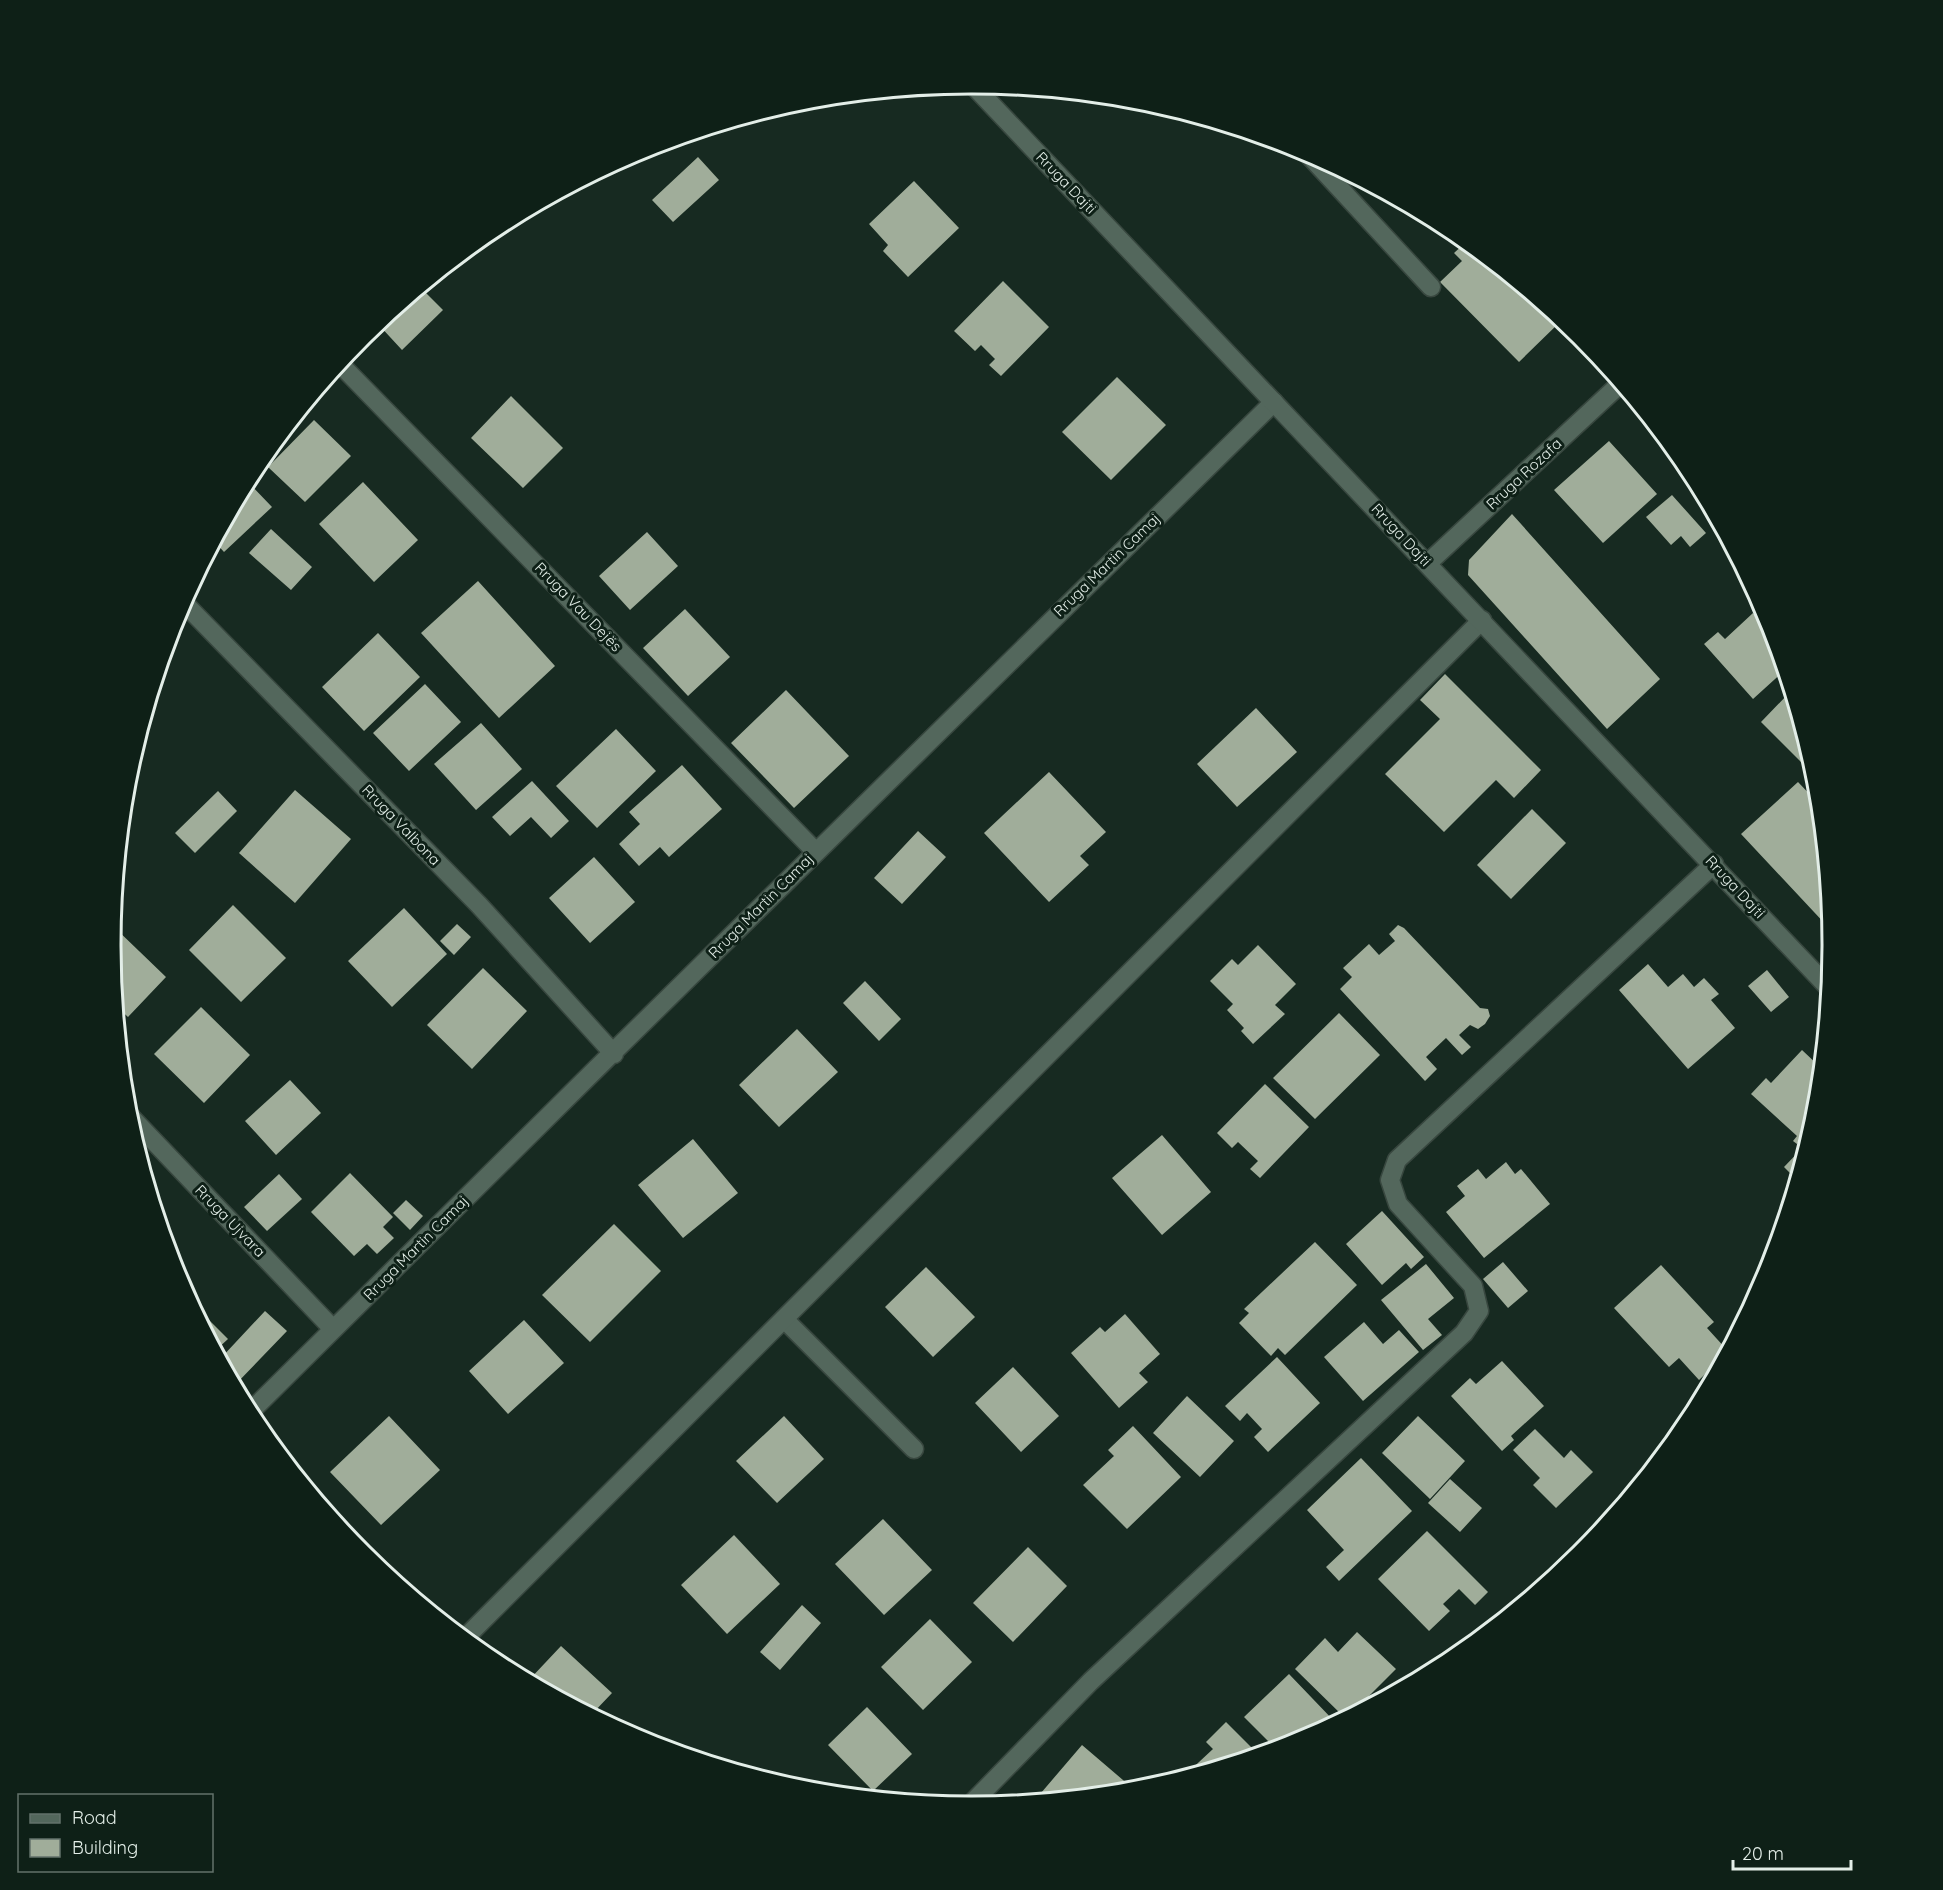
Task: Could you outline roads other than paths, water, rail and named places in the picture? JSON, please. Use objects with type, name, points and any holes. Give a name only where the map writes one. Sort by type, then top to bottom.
[{"type":"street","name":"Rruga Dajti","points":[[982,94],[1821,979]]},
{"type":"street","points":[[1324,171],[1431,287]]},
{"type":"street","name":"Rruga Vau Dejës","points":[[346,370],[815,851]]},
{"type":"street","name":"Rruga Rozafa","points":[[1428,563],[1615,389]]},
{"type":"street","name":"Rruga Martin Camaj","points":[[256,1406],[614,1054],[815,851],[1274,402]]},
{"type":"street","name":"Rruga Valbona","points":[[191,610],[479,905],[614,1054]]},
{"type":"street","points":[[471,1632],[1482,620]]},
{"type":"street","points":[[979,1796],[1091,1681],[1464,1334],[1479,1311],[1473,1286],[1398,1204],[1390,1180],[1397,1160],[1714,864]]},
{"type":"street","name":"Rruga Ujvara","points":[[141,1128],[333,1329]]},
{"type":"street","points":[[784,1319],[914,1449]]}]
